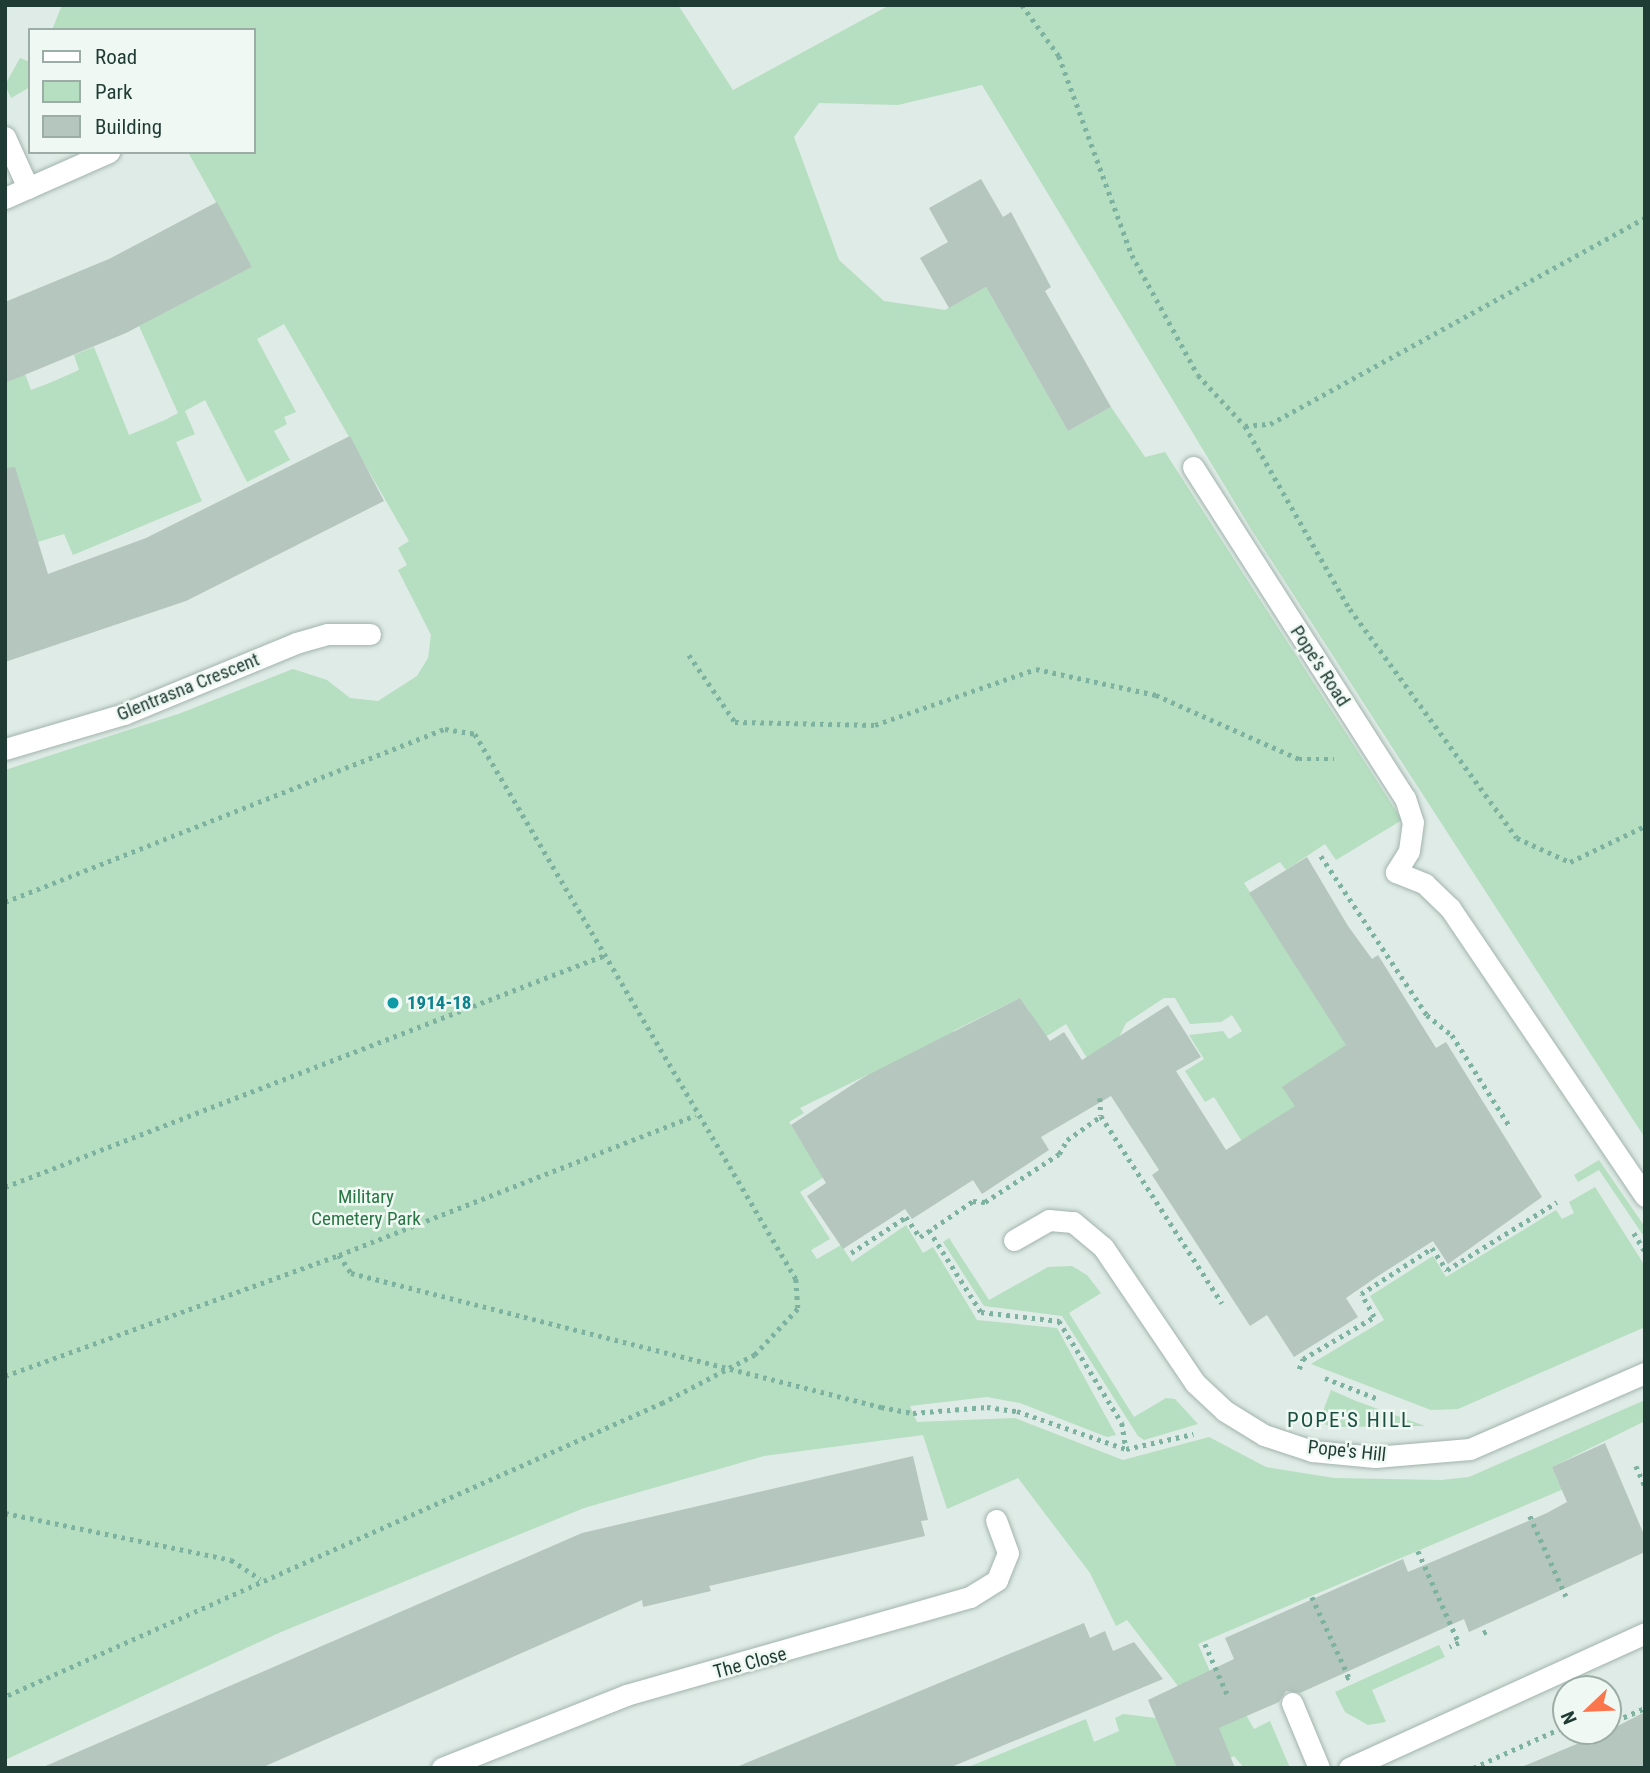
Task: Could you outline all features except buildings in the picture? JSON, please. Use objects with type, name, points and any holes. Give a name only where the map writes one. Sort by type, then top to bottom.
[{"type":"street","points":[[5,137],[28,188]]},
{"type":"street","points":[[5,198],[104,154]]},
{"type":"street","name":"Pope's Road","points":[[1193,467],[1405,798],[1413,822],[1409,851],[1396,872],[1424,884],[1450,908],[1645,1196]]},
{"type":"street","name":"Glentrasna Crescent","points":[[5,749],[124,714],[296,643],[328,634],[370,634]]},
{"type":"street","name":"Pope's Hill","points":[[1014,1240],[1048,1220],[1073,1222],[1103,1247],[1195,1383],[1225,1411],[1264,1435],[1312,1451],[1376,1457],[1471,1448],[1645,1373]]},
{"type":"street","name":"The Close","points":[[442,1768],[626,1695],[970,1597],[997,1580],[1008,1553],[996,1520]]},
{"type":"street","points":[[1349,1768],[1645,1633]]},
{"type":"street","points":[[1292,1703],[1319,1768]]},
{"type":"path","points":[[1022,5],[1059,56],[1132,255],[1198,375],[1245,426],[1350,609],[1517,838],[1570,862],[1645,826]]},
{"type":"path","points":[[1245,426],[1270,424],[1645,218]]},
{"type":"path","points":[[690,655],[735,722],[875,725],[1036,669],[1156,695],[1299,760],[1338,759]]},
{"type":"path","points":[[5,902],[445,729],[461,728],[485,746],[696,1115],[796,1279],[797,1309],[778,1337],[728,1369],[472,1493],[260,1579],[5,1697]]},
{"type":"path","points":[[1321,856],[1427,1015],[1452,1035],[1509,1125]]},
{"type":"path","points":[[5,1187],[605,955]]},
{"type":"path","points":[[1100,1098],[1101,1116],[1222,1303]]},
{"type":"path","points":[[5,1376],[339,1255],[696,1115]]},
{"type":"path","points":[[851,1252],[906,1217],[920,1237],[1042,1165],[1101,1116]]},
{"type":"path","points":[[1299,1369],[1303,1359],[1374,1317],[1361,1294],[1432,1248],[1447,1270],[1557,1202]]},
{"type":"path","points":[[929,1230],[981,1312],[1059,1321],[1122,1423],[1126,1449]]},
{"type":"path","points":[[339,1255],[351,1273],[913,1413],[987,1407],[1017,1411],[1126,1449],[1204,1429]]},
{"type":"path","points":[[1325,1378],[1376,1398]]},
{"type":"path","points":[[1636,1466],[1645,1486]]},
{"type":"path","points":[[5,1513],[231,1560],[260,1579]]},
{"type":"path","points":[[1530,1516],[1564,1597]]},
{"type":"path","points":[[1418,1551],[1459,1643],[1450,1647]]},
{"type":"path","points":[[1312,1598],[1349,1678],[1342,1681]]},
{"type":"path","points":[[1205,1644],[1228,1696]]},
{"type":"path","points":[[1622,1718],[1645,1708]]},
{"type":"path","points":[[1473,1768],[1552,1732]]},
{"type":"green space","name":"Military Cemetery Park","points":[[62,5],[678,5],[733,90],[890,5],[1645,5],[1645,1138],[1251,529],[982,85],[898,105],[819,103],[794,137],[839,260],[884,301],[945,310],[986,287],[1068,431],[1111,407],[1145,457],[1165,452],[1402,820],[1336,860],[1325,844],[1286,870],[1280,862],[1244,883],[1312,991],[1361,1056],[1253,1159],[1214,1097],[1205,1102],[1185,1071],[1204,1059],[1189,1035],[1223,1031],[1229,1039],[1242,1031],[1232,1015],[1221,1022],[1190,1024],[1175,998],[1164,998],[1126,1023],[1106,1064],[1095,1071],[1066,1024],[1023,1051],[1030,1012],[1020,998],[953,1031],[964,1050],[904,1134],[867,1075],[800,1108],[804,1113],[789,1122],[802,1143],[817,1134],[837,1169],[800,1192],[830,1239],[811,1250],[817,1259],[841,1245],[852,1262],[906,1225],[923,1253],[933,1247],[977,1320],[1057,1328],[1116,1435],[1107,1437],[1020,1403],[987,1397],[910,1406],[917,1422],[1015,1418],[1123,1460],[1209,1437],[1266,1467],[1334,1478],[1441,1480],[1469,1477],[1645,1400],[1645,1421],[1552,1467],[1559,1483],[1577,1476],[1580,1482],[1198,1644],[1222,1699],[1246,1715],[1254,1729],[1270,1721],[1290,1768],[1244,1768],[1234,1756],[1207,1768],[966,1768],[1086,1719],[1094,1742],[1119,1731],[1115,1718],[1123,1714],[1156,1718],[1159,1726],[1195,1708],[1127,1620],[1116,1626],[1090,1573],[1018,1478],[947,1509],[923,1435],[764,1456],[584,1508],[281,1632],[5,1760],[5,770],[181,713],[293,669],[327,680],[350,698],[378,701],[417,676],[428,658],[431,635],[398,570],[407,565],[398,548],[409,541],[284,324],[257,339],[296,412],[284,417],[287,424],[274,431],[290,460],[247,482],[205,400],[185,411],[195,434],[176,442],[202,501],[73,555],[64,534],[18,548],[5,478],[5,380],[25,374],[31,390],[79,370],[74,355],[94,347],[129,435],[165,420],[178,413],[139,326],[252,267],[189,154],[256,154],[256,28],[53,28]]},
{"type":"green space","points":[[20,58],[28,61],[28,88],[11,98],[5,85]]},
{"type":"green space","points":[[1599,1160],[1645,1227],[1645,1238],[1599,1170],[1578,1182],[1574,1175]]},
{"type":"green space","points":[[1595,1187],[1645,1266],[1645,1327],[1458,1409],[1431,1410],[1311,1364],[1384,1320],[1370,1296],[1433,1256],[1446,1277],[1556,1210],[1562,1219],[1574,1213],[1569,1202]]},
{"type":"green space","points":[[949,1238],[989,1300],[1048,1267],[1072,1266],[1087,1275],[1101,1293],[1069,1313],[1134,1417],[1166,1398],[1175,1399],[1198,1424],[1144,1440],[1138,1436],[1062,1316],[984,1306],[943,1242]]},
{"type":"green space","points":[[1331,1390],[1425,1426],[1332,1427],[1319,1422]]},
{"type":"green space","points":[[1439,1645],[1445,1657],[1372,1690],[1386,1722],[1368,1725],[1345,1712],[1335,1692]]},
{"type":"place","name":"1914-18","points":[[393,1003]]},
{"type":"district","name":"POPE'S HILL","points":[[1350,1420]]}]
